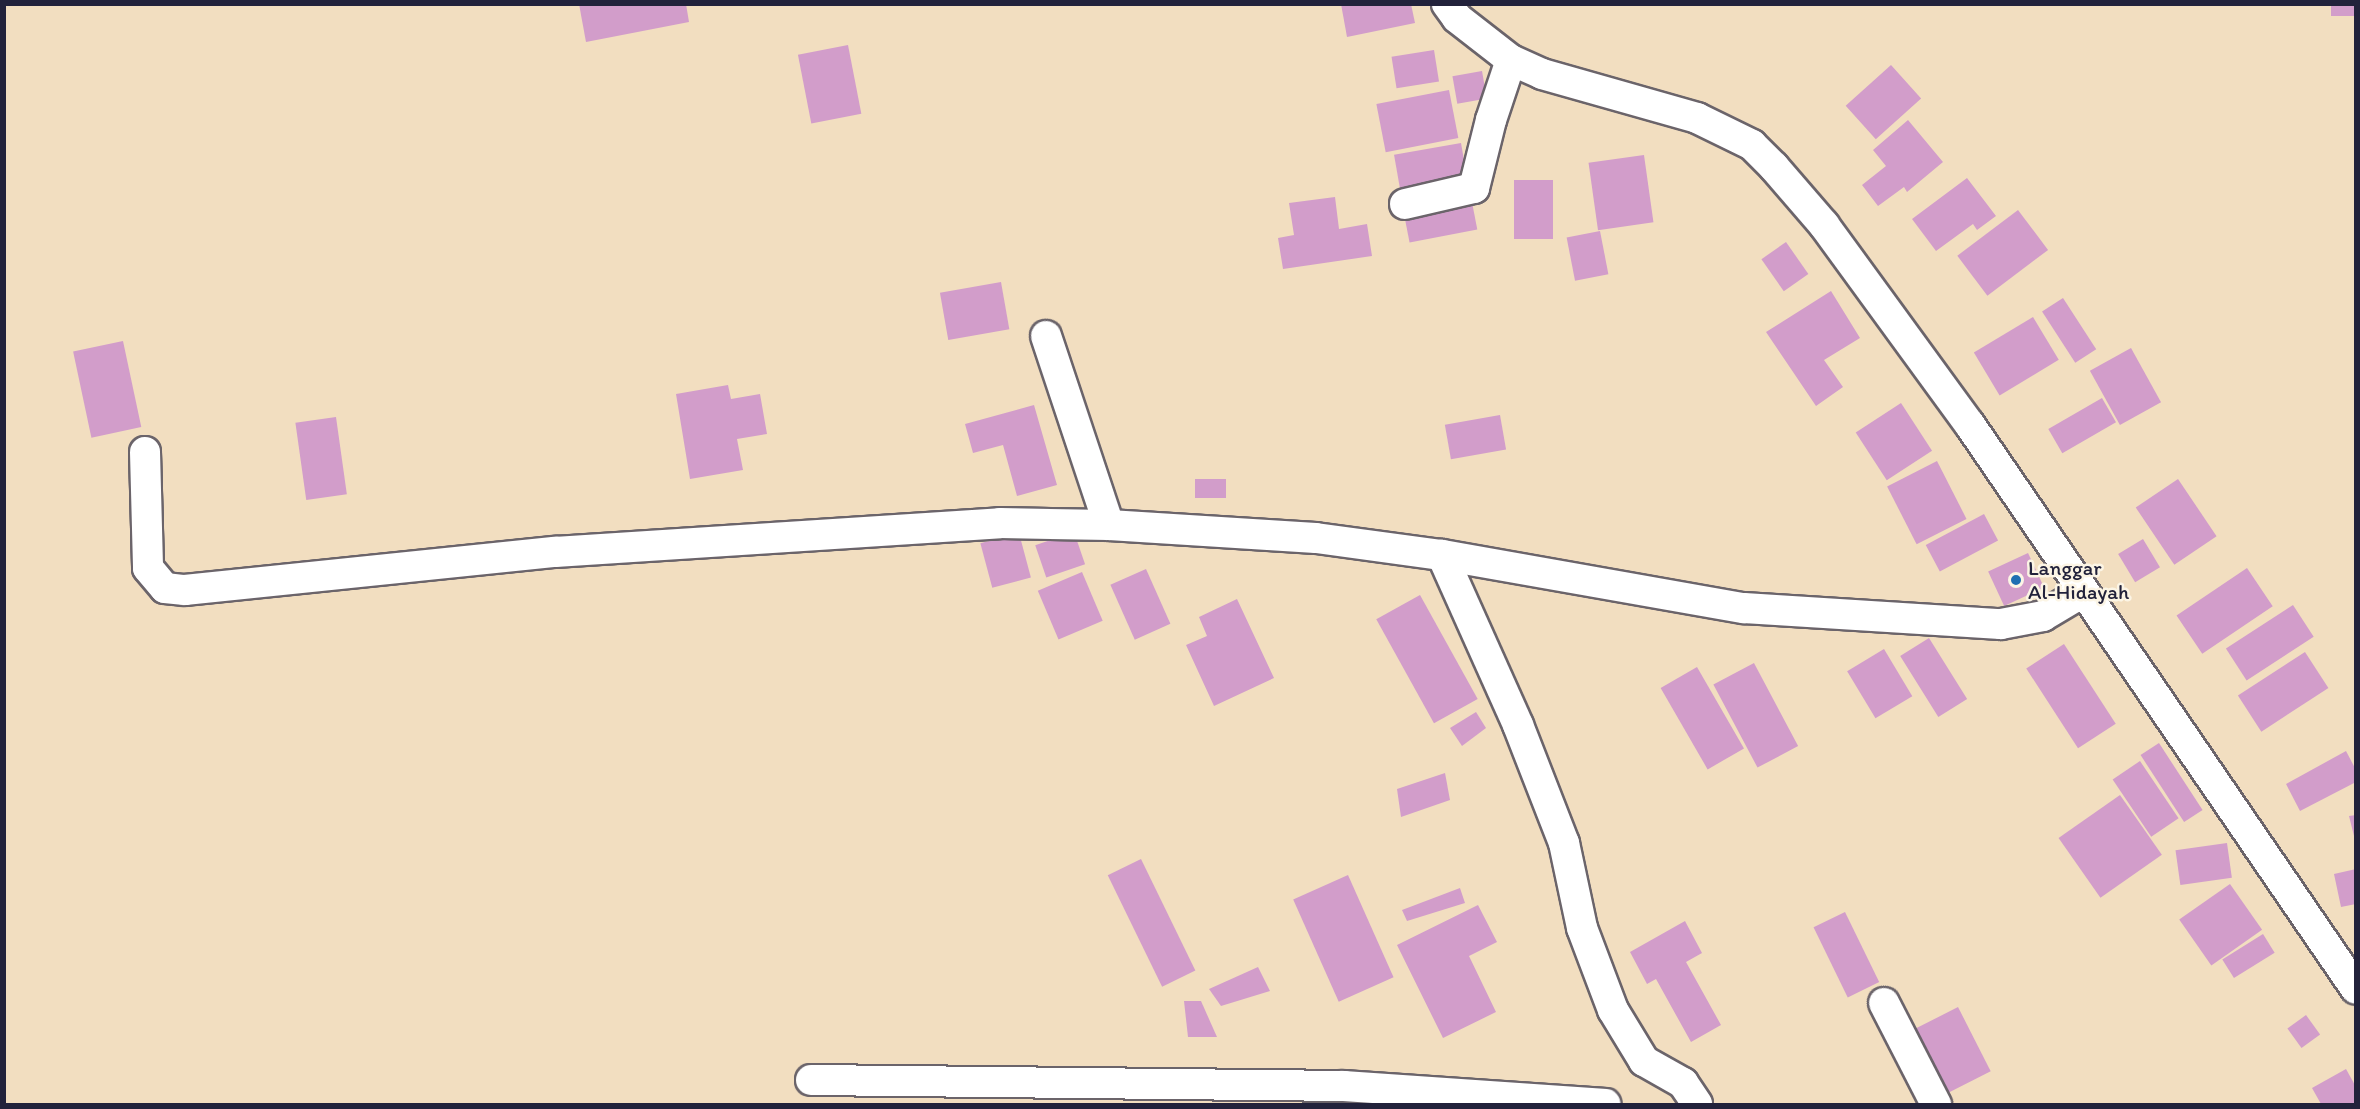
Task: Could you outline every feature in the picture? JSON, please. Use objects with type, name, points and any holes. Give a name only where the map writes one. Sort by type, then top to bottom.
[{"type":"street","points":[[1447,4],[1457,18],[1511,60],[1542,74],[1697,118],[1752,145],[1824,225],[1970,425],[2355,989]]},
{"type":"street","points":[[1405,204],[1474,188],[1511,60]]},
{"type":"street","points":[[1046,336],[1109,525]]},
{"type":"street","points":[[145,452],[148,568],[165,588],[185,590],[555,552],[1000,523],[1109,525],[1316,538],[1442,555],[1744,608],[2001,624],[2043,616],[2083,592]]},
{"type":"street","points":[[1442,555],[1518,725],[1564,843],[1582,928],[1613,1010],[1644,1061],[1683,1083],[1697,1104]]},
{"type":"street","points":[[1884,1003],[1936,1104]]},
{"type":"street","points":[[811,1080],[1605,1104]]},
{"type":"building","points":[[579,4],[686,4],[689,22],[586,42]]},
{"type":"building","points":[[1341,4],[1411,4],[1415,23],[1347,37]]},
{"type":"building","points":[[2331,4],[2356,4],[2356,16],[2331,16]]},
{"type":"building","points":[[848,45],[861,114],[811,123],[798,55]]},
{"type":"building","points":[[1434,50],[1439,82],[1397,88],[1392,57]]},
{"type":"building","points":[[1891,65],[1921,98],[1876,139],[1846,106]]},
{"type":"building","points":[[1482,71],[1487,99],[1457,104],[1452,76]]},
{"type":"building","points":[[1449,90],[1458,138],[1386,152],[1376,104]]},
{"type":"building","points":[[1908,120],[1943,162],[1907,192],[1904,187],[1878,206],[1862,185],[1886,166],[1873,150]]},
{"type":"building","points":[[1461,143],[1468,182],[1401,194],[1394,155]]},
{"type":"building","points":[[1644,155],[1653,222],[1598,230],[1589,163]]},
{"type":"building","points":[[1967,178],[1996,216],[1977,230],[1973,224],[1936,251],[1912,219]]},
{"type":"building","points":[[1514,180],[1553,180],[1553,239],[1514,239]]},
{"type":"building","points":[[1335,197],[1339,229],[1367,224],[1372,256],[1283,269],[1278,238],[1294,235],[1289,203]]},
{"type":"building","points":[[1471,197],[1477,229],[1410,243],[1403,210]]},
{"type":"building","points":[[2018,210],[2048,250],[1987,296],[1957,256]]},
{"type":"building","points":[[1600,231],[1608,274],[1575,281],[1567,237]]},
{"type":"building","points":[[1786,242],[1808,274],[1784,291],[1761,259]]},
{"type":"building","points":[[1001,282],[1009,329],[948,340],[940,293]]},
{"type":"building","points":[[1831,291],[1860,338],[1824,360],[1843,387],[1816,406],[1766,332]]},
{"type":"building","points":[[2063,298],[2096,349],[2075,363],[2042,312]]},
{"type":"building","points":[[2033,317],[2059,360],[2000,395],[1974,353]]},
{"type":"building","points":[[123,341],[141,427],[91,438],[73,352]]},
{"type":"building","points":[[2131,348],[2161,402],[2120,425],[2090,371]]},
{"type":"building","points":[[728,385],[731,399],[760,394],[767,434],[737,439],[743,470],[690,479],[676,394]]},
{"type":"building","points":[[2102,398],[2116,422],[2062,453],[2048,429]]},
{"type":"building","points":[[1901,403],[1932,451],[1887,480],[1856,432]]},
{"type":"building","points":[[1034,405],[1057,485],[1017,496],[1003,445],[973,453],[965,424]]},
{"type":"building","points":[[1500,415],[1506,449],[1451,459],[1445,425]]},
{"type":"building","points":[[336,417],[347,494],[306,500],[295,423]]},
{"type":"building","points":[[1937,461],[1967,519],[1917,544],[1887,486]]},
{"type":"building","points":[[1195,479],[1226,479],[1226,498],[1195,498]]},
{"type":"building","points":[[2178,479],[2217,536],[2174,565],[2136,508]]},
{"type":"building","points":[[1984,514],[1998,540],[1940,571],[1926,545]]},
{"type":"building","points":[[1074,532],[1085,564],[1046,577],[1035,545]]},
{"type":"building","points":[[1019,533],[1031,577],[992,588],[980,543]]},
{"type":"building","points":[[2143,539],[2160,567],[2135,582],[2118,554]]},
{"type":"building","name":"Langgar Al-Hidayah","points":[[2028,553],[2044,587],[2004,606],[1988,572]]},
{"type":"building","points":[[2247,568],[2273,606],[2202,654],[2177,616]]},
{"type":"building","points":[[1146,569],[1170,624],[1135,640],[1110,585]]},
{"type":"building","points":[[1082,572],[1103,621],[1059,640],[1038,591]]},
{"type":"building","points":[[1420,595],[1478,699],[1434,723],[1376,619]]},
{"type":"building","points":[[1237,599],[1274,678],[1214,706],[1186,645],[1207,636],[1199,617]]},
{"type":"building","points":[[2293,605],[2314,637],[2247,680],[2226,649]]},
{"type":"building","points":[[1929,638],[1967,699],[1938,717],[1900,656]]},
{"type":"building","points":[[2064,644],[2116,724],[2078,748],[2026,669]]},
{"type":"building","points":[[1884,649],[1912,696],[1875,718],[1847,671]]},
{"type":"building","points":[[2305,652],[2328,688],[2261,732],[2238,696]]},
{"type":"building","points":[[1754,663],[1798,746],[1758,768],[1713,685]]},
{"type":"building","points":[[1697,667],[1744,748],[1708,769],[1661,688]]},
{"type":"building","points":[[1476,712],[1486,728],[1462,746],[1450,728]]},
{"type":"building","points":[[2159,743],[2203,810],[2184,822],[2141,755]]},
{"type":"building","points":[[2346,751],[2356,770],[2356,782],[2300,811],[2286,784]]},
{"type":"building","points":[[2140,761],[2179,818],[2151,837],[2113,779]]},
{"type":"building","points":[[1445,773],[1450,800],[1401,817],[1397,789]]},
{"type":"building","points":[[2120,795],[2162,855],[2100,898],[2059,838]]},
{"type":"building","points":[[2356,815],[2356,840],[2355,840],[2349,816]]},
{"type":"building","points":[[2227,843],[2232,878],[2180,885],[2176,850]]},
{"type":"building","points":[[1141,859],[1195,970],[1162,987],[1108,875]]},
{"type":"building","points":[[2356,869],[2356,904],[2341,907],[2334,874]]},
{"type":"building","points":[[1348,875],[1394,977],[1339,1002],[1293,899]]},
{"type":"building","points":[[2230,884],[2262,930],[2211,965],[2179,920]]},
{"type":"building","points":[[1460,888],[1465,903],[1407,921],[1402,910]]},
{"type":"building","points":[[1478,905],[1497,942],[1469,956],[1496,1012],[1443,1038],[1397,945]]},
{"type":"building","points":[[1845,912],[1879,982],[1848,997],[1814,927]]},
{"type":"building","points":[[1685,921],[1702,953],[1686,962],[1721,1025],[1691,1042],[1656,979],[1647,984],[1630,952]]},
{"type":"building","points":[[2263,934],[2275,953],[2234,978],[2222,959]]},
{"type":"building","points":[[1258,967],[1270,991],[1221,1006],[1209,989]]},
{"type":"building","points":[[1184,1001],[1201,1001],[1217,1037],[1188,1037]]},
{"type":"building","points":[[1958,1007],[1991,1071],[1949,1092],[1916,1028]]},
{"type":"building","points":[[2306,1015],[2320,1034],[2301,1048],[2287,1029]]},
{"type":"building","points":[[2346,1069],[2356,1087],[2356,1104],[2321,1104],[2312,1088]]},
{"type":"place","name":"Langgar Al-Hidayah","points":[[2016,580]]}]
